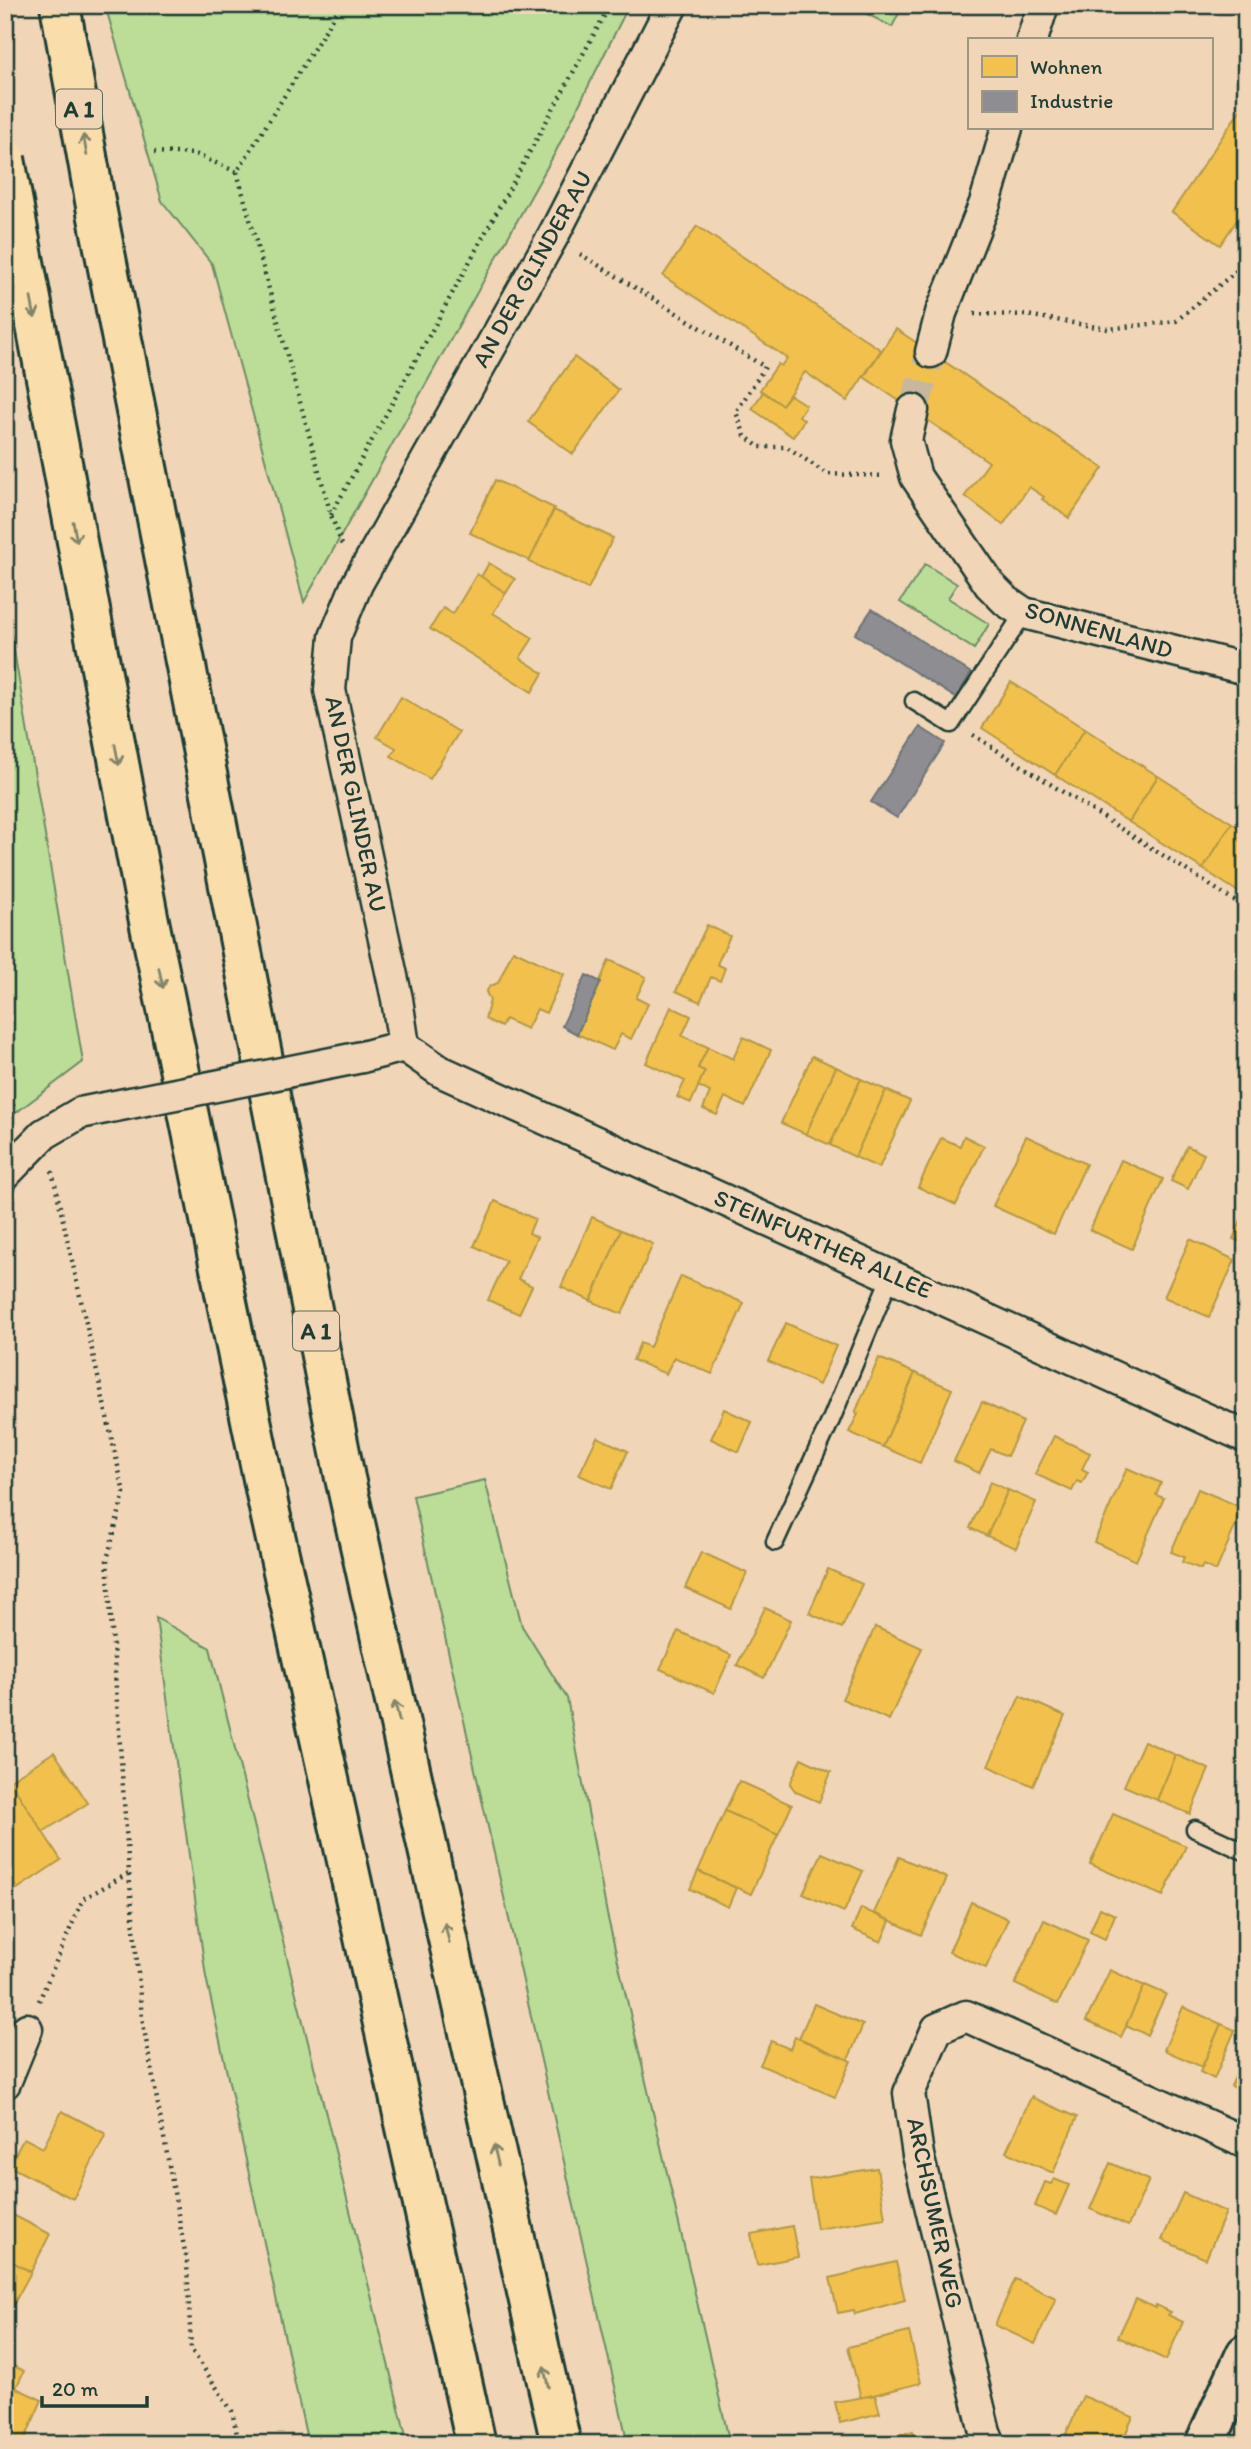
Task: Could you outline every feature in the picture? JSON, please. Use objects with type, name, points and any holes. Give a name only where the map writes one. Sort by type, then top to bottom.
[{"type":"highway","name":"A 1","points":[[60,5],[97,212],[345,1478],[561,2444]]},
{"type":"highway","points":[[5,159],[148,916],[261,1468],[476,2444]]},
{"type":"street","name":"AN DER GLINDER AU","points":[[404,1046],[397,999],[330,690],[335,637],[357,584],[553,236],[672,5]]},
{"type":"street","points":[[1033,38],[1043,5]]},
{"type":"street","points":[[931,352],[941,313],[985,203],[1006,130]]},
{"type":"street","name":"SONNENLAND","points":[[913,410],[906,440],[916,477],[990,585],[1006,601],[1024,613],[1246,669]]},
{"type":"street","points":[[13,1165],[44,1134],[80,1113],[362,1057],[404,1046]]},
{"type":"street","name":"STEINFURTHER ALLEE","points":[[404,1046],[440,1071],[1246,1437]]},
{"type":"street","name":"ARCHSUMER WEG","points":[[990,2444],[981,2418],[918,2155],[909,2093],[937,2029],[966,2016],[1246,2143]]},
{"type":"street","points":[[5,2083],[27,2029]]},
{"type":"street","points":[[1205,2444],[1246,2354]]},
{"type":"lane","points":[[914,701],[951,724],[1024,613]]},
{"type":"lane","points":[[775,1542],[831,1420],[891,1275]]},
{"type":"lane","points":[[1195,1829],[1246,1852]]},
{"type":"path","points":[[341,5],[236,172],[331,515],[357,584]]},
{"type":"path","points":[[331,515],[610,5]]},
{"type":"path","points":[[154,152],[195,154],[236,172]]},
{"type":"path","points":[[553,236],[765,368],[736,412],[745,436],[759,447],[788,447],[827,474],[916,477]]},
{"type":"path","points":[[941,313],[1027,315],[1108,329],[1176,321],[1246,263]]},
{"type":"path","points":[[961,728],[1246,908]]},
{"type":"path","points":[[5,1056],[13,1165]]},
{"type":"path","points":[[44,1134],[124,1493],[107,1560],[129,1873],[142,2018],[187,2263],[191,2349],[232,2411],[239,2444]]},
{"type":"path","points":[[27,2029],[83,1899],[129,1873]]},
{"type":"green space","points":[[105,5],[629,5],[555,153],[304,602],[212,264],[162,201]]},
{"type":"green space","points":[[850,5],[903,5],[892,27]]},
{"type":"green space","points":[[925,564],[957,584],[948,598],[989,624],[974,649],[900,602]]},
{"type":"green space","points":[[5,597],[83,1062],[5,1121]]},
{"type":"green space","points":[[485,1480],[522,1626],[567,1698],[607,1914],[730,2444],[628,2444],[413,1496]]},
{"type":"green space","points":[[156,1618],[210,1648],[408,2444],[308,2444],[206,1977]]},
{"type":"building: Wohnen","points":[[1246,101],[1246,207],[1220,245],[1172,212]]},
{"type":"building: Wohnen","points":[[697,226],[881,350],[847,401],[805,372],[782,405],[760,390],[778,364],[781,366],[787,358],[663,276]]},
{"type":"building: Wohnen","points":[[896,329],[1103,468],[1069,518],[1029,487],[1003,525],[965,496],[989,462],[864,377]]},
{"type":"building: Wohnen","points":[[574,357],[619,390],[573,454],[528,422]]},
{"type":"building: Wohnen","points":[[763,392],[782,405],[790,395],[806,405],[799,416],[804,420],[793,437],[752,409]]},
{"type":"building: Wohnen","points":[[495,480],[554,508],[530,561],[470,533]]},
{"type":"building: Wohnen","points":[[554,510],[613,538],[588,589],[529,562]]},
{"type":"building: Wohnen","points":[[489,563],[515,579],[506,593],[481,577]]},
{"type":"building: Wohnen","points":[[477,574],[506,593],[493,613],[533,638],[520,658],[543,673],[532,692],[430,629],[443,608],[453,614]]},
{"type":"building: Wohnen","points":[[1011,682],[1085,729],[1055,775],[982,728]]},
{"type":"building: Wohnen","points":[[401,697],[459,732],[430,779],[391,756],[396,748],[377,737]]},
{"type":"building: Wohnen","points":[[1085,729],[1158,776],[1129,822],[1055,775]]},
{"type":"building: Wohnen","points":[[1158,776],[1232,823],[1203,869],[1129,822]]},
{"type":"building: Wohnen","points":[[1232,823],[1246,832],[1246,897],[1203,869]]},
{"type":"building: Wohnen","points":[[707,925],[730,936],[717,964],[725,968],[720,981],[711,977],[700,1002],[676,991]]},
{"type":"building: Wohnen","points":[[513,950],[564,974],[546,1013],[537,1009],[527,1029],[505,1019],[501,1027],[485,1019],[490,1000],[486,992],[490,986],[498,983]]},
{"type":"building: Wohnen","points":[[609,960],[646,977],[636,998],[648,1004],[631,1039],[621,1034],[613,1050],[577,1034]]},
{"type":"building: Wohnen","points":[[671,1007],[691,1016],[682,1036],[708,1047],[698,1068],[705,1071],[691,1103],[677,1097],[685,1081],[646,1063]]},
{"type":"building: Wohnen","points":[[743,1037],[771,1050],[745,1107],[725,1097],[717,1115],[703,1109],[710,1092],[698,1086],[705,1071],[698,1068],[708,1047],[733,1059]]},
{"type":"building: Wohnen","points":[[812,1056],[836,1067],[806,1134],[781,1123]]},
{"type":"building: Wohnen","points":[[836,1067],[861,1079],[830,1145],[806,1134]]},
{"type":"building: Wohnen","points":[[861,1079],[886,1090],[855,1157],[830,1145]]},
{"type":"building: Wohnen","points":[[886,1090],[910,1101],[879,1168],[855,1157]]},
{"type":"building: Wohnen","points":[[964,1136],[984,1146],[956,1205],[918,1187],[941,1138],[960,1146]]},
{"type":"building: Wohnen","points":[[1026,1136],[1086,1164],[1054,1234],[993,1206]]},
{"type":"building: Wohnen","points":[[1187,1146],[1204,1154],[1188,1189],[1171,1181]]},
{"type":"building: Wohnen","points":[[1121,1160],[1163,1179],[1132,1249],[1090,1230]]},
{"type":"building: Wohnen","points":[[495,1201],[535,1219],[529,1233],[537,1237],[518,1279],[532,1286],[519,1314],[488,1300],[506,1261],[474,1246]]},
{"type":"building: Wohnen","points":[[1246,1209],[1246,1244],[1233,1239]]},
{"type":"building: Wohnen","points":[[592,1217],[621,1230],[591,1301],[561,1287]]},
{"type":"building: Wohnen","points":[[621,1230],[653,1244],[622,1314],[591,1301]]},
{"type":"building: Wohnen","points":[[1190,1239],[1235,1260],[1209,1317],[1164,1297]]},
{"type":"building: Wohnen","points":[[681,1276],[744,1303],[712,1374],[674,1357],[666,1374],[633,1360],[640,1343],[650,1347]]},
{"type":"building: Wohnen","points":[[786,1323],[836,1346],[819,1385],[768,1361]]},
{"type":"building: Wohnen","points":[[879,1358],[915,1373],[883,1447],[849,1432]]},
{"type":"building: Wohnen","points":[[915,1373],[952,1389],[920,1463],[883,1447]]},
{"type":"building: Wohnen","points":[[982,1402],[1023,1422],[1007,1456],[991,1449],[979,1473],[954,1461]]},
{"type":"building: Wohnen","points":[[724,1409],[752,1422],[739,1452],[711,1439]]},
{"type":"building: Wohnen","points":[[1054,1436],[1090,1453],[1082,1469],[1088,1472],[1082,1483],[1077,1481],[1072,1491],[1035,1474]]},
{"type":"building: Wohnen","points":[[597,1437],[628,1451],[611,1489],[579,1475]]},
{"type":"building: Wohnen","points":[[1127,1468],[1161,1483],[1156,1495],[1164,1498],[1136,1561],[1094,1542]]},
{"type":"building: Wohnen","points":[[990,1482],[1008,1490],[987,1536],[970,1528]]},
{"type":"building: Wohnen","points":[[1198,1489],[1243,1508],[1216,1571],[1203,1565],[1201,1569],[1182,1562],[1184,1557],[1171,1552]]},
{"type":"building: Wohnen","points":[[1008,1490],[1036,1502],[1016,1548],[987,1536]]},
{"type":"building: Wohnen","points":[[701,1552],[747,1573],[731,1609],[685,1588]]},
{"type":"building: Wohnen","points":[[828,1569],[862,1584],[842,1628],[809,1613]]},
{"type":"building: Wohnen","points":[[765,1608],[791,1620],[764,1678],[737,1665]]},
{"type":"building: Wohnen","points":[[875,1627],[922,1648],[889,1720],[842,1699]]},
{"type":"building: Wohnen","points":[[678,1631],[731,1655],[714,1693],[660,1669]]},
{"type":"building: Wohnen","points":[[1020,1696],[1065,1716],[1033,1786],[988,1766]]},
{"type":"building: Wohnen","points":[[1144,1741],[1176,1755],[1157,1800],[1124,1786]]},
{"type":"building: Wohnen","points":[[54,1752],[88,1803],[43,1832],[9,1781]]},
{"type":"building: Wohnen","points":[[1176,1755],[1209,1769],[1190,1814],[1157,1800]]},
{"type":"building: Wohnen","points":[[801,1758],[831,1772],[819,1802],[796,1792],[790,1784]]},
{"type":"building: Wohnen","points":[[739,1781],[792,1805],[778,1835],[725,1811]]},
{"type":"building: Wohnen","points":[[13,1786],[61,1860],[17,1889],[5,1870],[5,1791]]},
{"type":"building: Wohnen","points":[[725,1811],[778,1835],[751,1894],[698,1871]]},
{"type":"building: Wohnen","points":[[1113,1814],[1186,1846],[1163,1896],[1090,1864]]},
{"type":"building: Wohnen","points":[[822,1853],[863,1871],[844,1912],[803,1894]]},
{"type":"building: Wohnen","points":[[899,1857],[947,1878],[921,1935],[874,1913]]},
{"type":"building: Wohnen","points":[[698,1871],[736,1888],[728,1907],[690,1889]]},
{"type":"building: Wohnen","points":[[971,1902],[1008,1919],[986,1968],[949,1952]]},
{"type":"building: Wohnen","points":[[861,1908],[890,1921],[881,1942],[852,1929]]},
{"type":"building: Wohnen","points":[[1100,1908],[1115,1915],[1105,1939],[1090,1932]]},
{"type":"building: Wohnen","points":[[1044,1920],[1088,1940],[1058,2004],[1015,1984]]},
{"type":"building: Wohnen","points":[[1110,1970],[1145,1986],[1121,2037],[1086,2021]]},
{"type":"building: Wohnen","points":[[1145,1985],[1166,1994],[1147,2035],[1126,2025]]},
{"type":"building: Wohnen","points":[[814,2004],[863,2025],[848,2060],[799,2038]]},
{"type":"building: Wohnen","points":[[1183,2007],[1221,2024],[1202,2067],[1164,2050]]},
{"type":"building: Wohnen","points":[[1221,2024],[1235,2030],[1214,2079],[1200,2072]]},
{"type":"building: Wohnen","points":[[795,2037],[851,2061],[835,2097],[760,2065],[771,2041],[790,2049]]},
{"type":"building: Wohnen","points":[[1246,2054],[1246,2092],[1231,2086]]},
{"type":"building: Wohnen","points":[[1031,2097],[1077,2117],[1053,2173],[1006,2152]]},
{"type":"building: Wohnen","points":[[62,2111],[106,2134],[73,2199],[9,2166],[24,2138],[43,2148]]},
{"type":"building: Wohnen","points":[[1110,2163],[1149,2180],[1128,2226],[1090,2209]]},
{"type":"building: Wohnen","points":[[877,2168],[885,2218],[817,2229],[809,2179]]},
{"type":"building: Wohnen","points":[[1054,2179],[1069,2185],[1056,2215],[1035,2206],[1045,2182],[1051,2184]]},
{"type":"building: Wohnen","points":[[1183,2193],[1226,2212],[1206,2259],[1162,2240]]},
{"type":"building: Wohnen","points":[[11,2214],[50,2234],[31,2272],[5,2258],[5,2225]]},
{"type":"building: Wohnen","points":[[792,2226],[798,2257],[757,2265],[751,2234]]},
{"type":"building: Wohnen","points":[[5,2258],[31,2272],[11,2309],[5,2306]]},
{"type":"building: Wohnen","points":[[896,2262],[905,2300],[855,2314],[854,2310],[838,2313],[830,2278]]},
{"type":"building: Wohnen","points":[[1015,2279],[1056,2298],[1035,2344],[995,2325]]},
{"type":"building: Wohnen","points":[[1136,2299],[1171,2312],[1168,2315],[1183,2322],[1166,2360],[1118,2337]]},
{"type":"building: Wohnen","points":[[909,2332],[921,2383],[861,2398],[848,2347]]},
{"type":"building: Wohnen","points":[[5,2362],[24,2371],[16,2388],[42,2400],[24,2441],[5,2433]]},
{"type":"building: Wohnen","points":[[875,2395],[880,2413],[840,2423],[835,2402]]},
{"type":"building: Wohnen","points":[[1083,2396],[1133,2417],[1121,2444],[1082,2444],[1065,2436]]},
{"type":"building: Wohnen","points":[[913,2431],[916,2444],[870,2442]]},
{"type":"building: Industrie","points":[[872,609],[971,673],[956,698],[855,634]]},
{"type":"building: Industrie","points":[[920,727],[945,743],[897,818],[871,802]]},
{"type":"building: Industrie","points":[[586,975],[601,982],[577,1034],[562,1026]]},
{"type":"tunnel","points":[[913,410],[931,352]]}]
